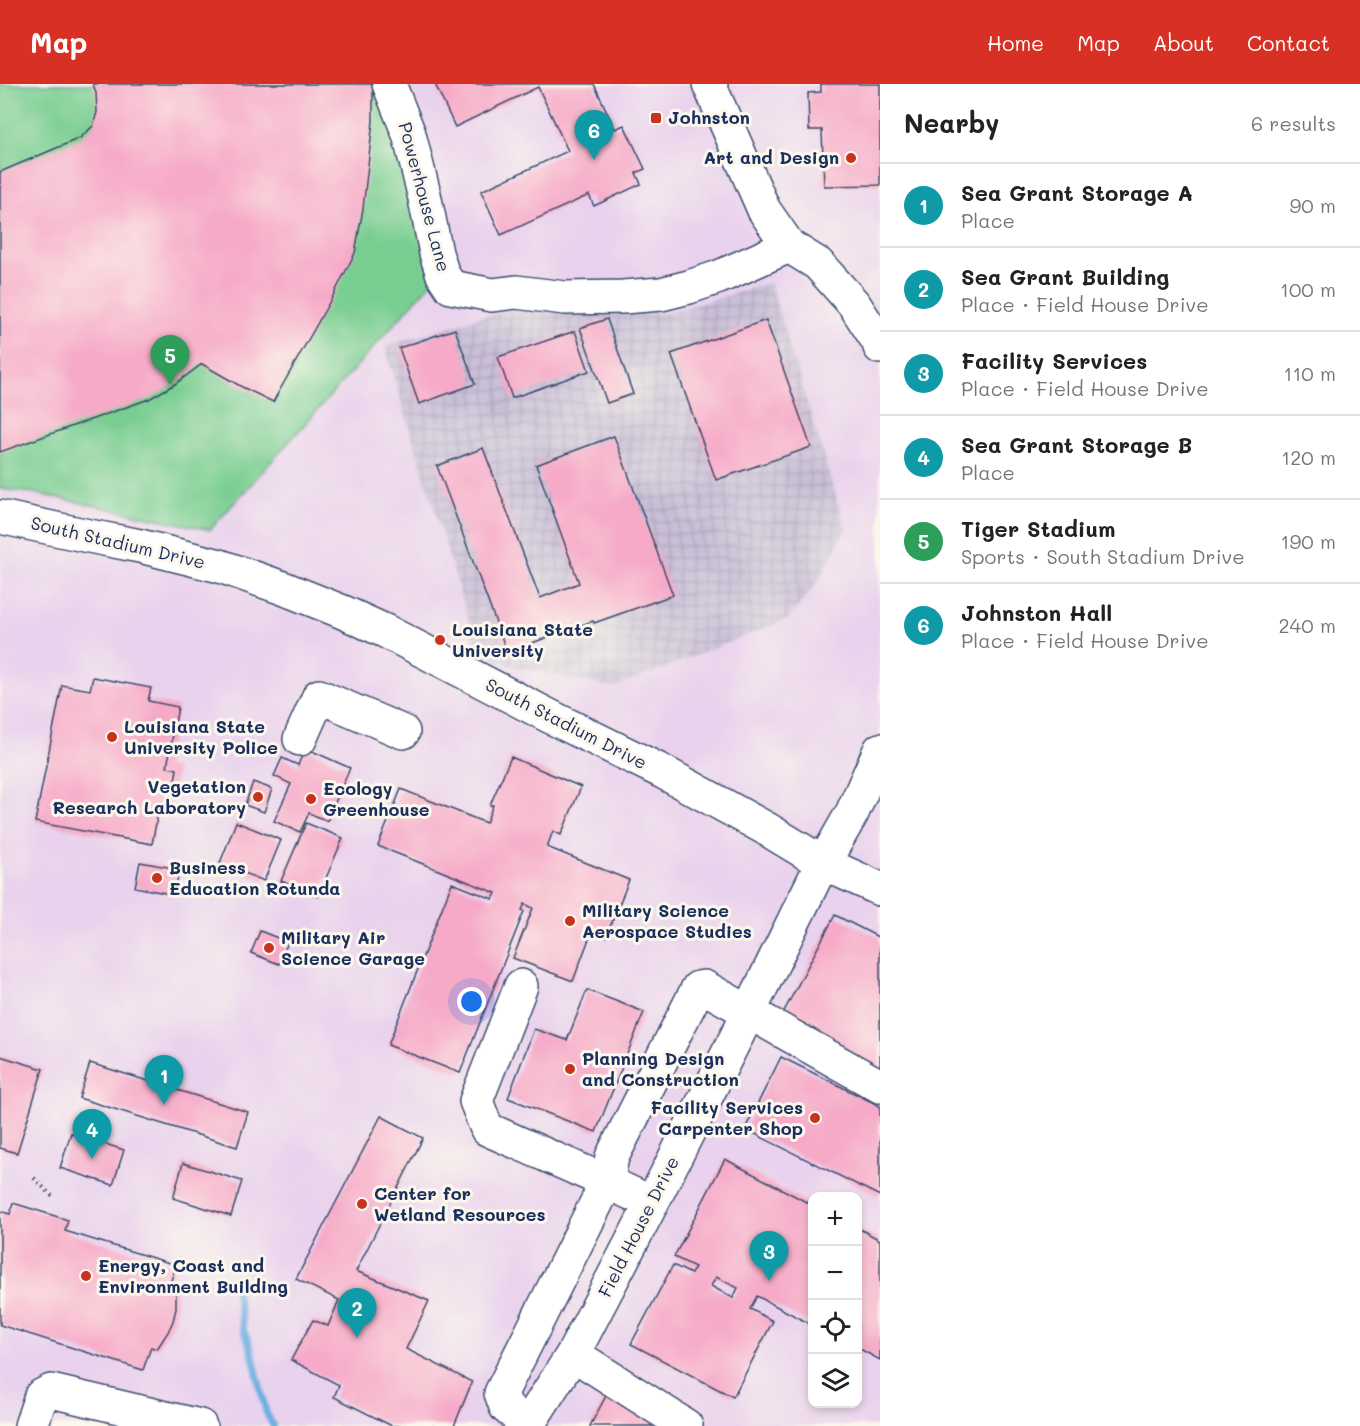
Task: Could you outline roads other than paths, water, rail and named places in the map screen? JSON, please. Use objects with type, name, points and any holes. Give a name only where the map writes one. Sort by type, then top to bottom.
[{"type":"street","name":"Powerhouse Lane","points":[[389,84],[409,134],[424,194],[435,253],[443,275],[451,287],[492,295],[516,292],[565,298],[661,294],[719,277],[789,246]]},
{"type":"street","points":[[709,84],[764,210],[789,246],[818,264],[854,304],[880,347]]},
{"type":"street","name":"South Stadium Drive","points":[[0,517],[140,546],[220,566],[333,608],[385,631],[663,772],[823,863],[880,889]]},
{"type":"street","points":[[300,739],[319,696],[403,732]]},
{"type":"street","name":"Field House Drive","points":[[528,1425],[573,1354],[652,1203],[823,863],[852,813],[880,750]]},
{"type":"street","points":[[521,986],[476,1101],[487,1129],[652,1203]]},
{"type":"street","points":[[528,1425],[506,1407],[501,1393],[607,1182],[612,1157],[698,988],[704,987],[880,1086]]},
{"type":"street","points":[[573,1354],[686,1426]]},
{"type":"street","points":[[31,1426],[41,1396],[51,1391],[200,1426]]},
{"type":"waterway","points":[[236,1291],[244,1331],[252,1352],[266,1412],[273,1426]]},
{"type":"place","name":"Johnston","points":[[656,118]]},
{"type":"place","name":"Art and Design","points":[[851,158]]},
{"type":"place","name":"Johnston Hall","points":[[594,160]]},
{"type":"place","name":"Tiger Stadium","points":[[170,385]]},
{"type":"place","name":"Louisiana State University","points":[[440,640]]},
{"type":"place","name":"Louisiana State University Police","points":[[112,737]]},
{"type":"place","name":"Vegetation Research Laboratory","points":[[258,797]]},
{"type":"place","name":"Ecology Greenhouse","points":[[311,799]]},
{"type":"place","name":"Business Education Rotunda","points":[[157,878]]},
{"type":"place","name":"Military Science Aerospace Studies","points":[[570,921]]},
{"type":"place","name":"Military Air Science Garage","points":[[269,948]]},
{"type":"place","name":"Planning Design and Construction","points":[[570,1069]]},
{"type":"place","name":"Sea Grant Storage A","points":[[164,1105]]},
{"type":"place","name":"Facility Services Carpenter Shop","points":[[815,1118]]},
{"type":"place","name":"Sea Grant Storage B","points":[[92,1159]]},
{"type":"place","name":"Center for Wetland Resources","points":[[362,1204]]},
{"type":"place","name":"Energy, Coast and Environment Building","points":[[86,1276]]},
{"type":"place","name":"Facility Services","points":[[769,1281]]},
{"type":"place","name":"Sea Grant Building","points":[[357,1338]]}]
